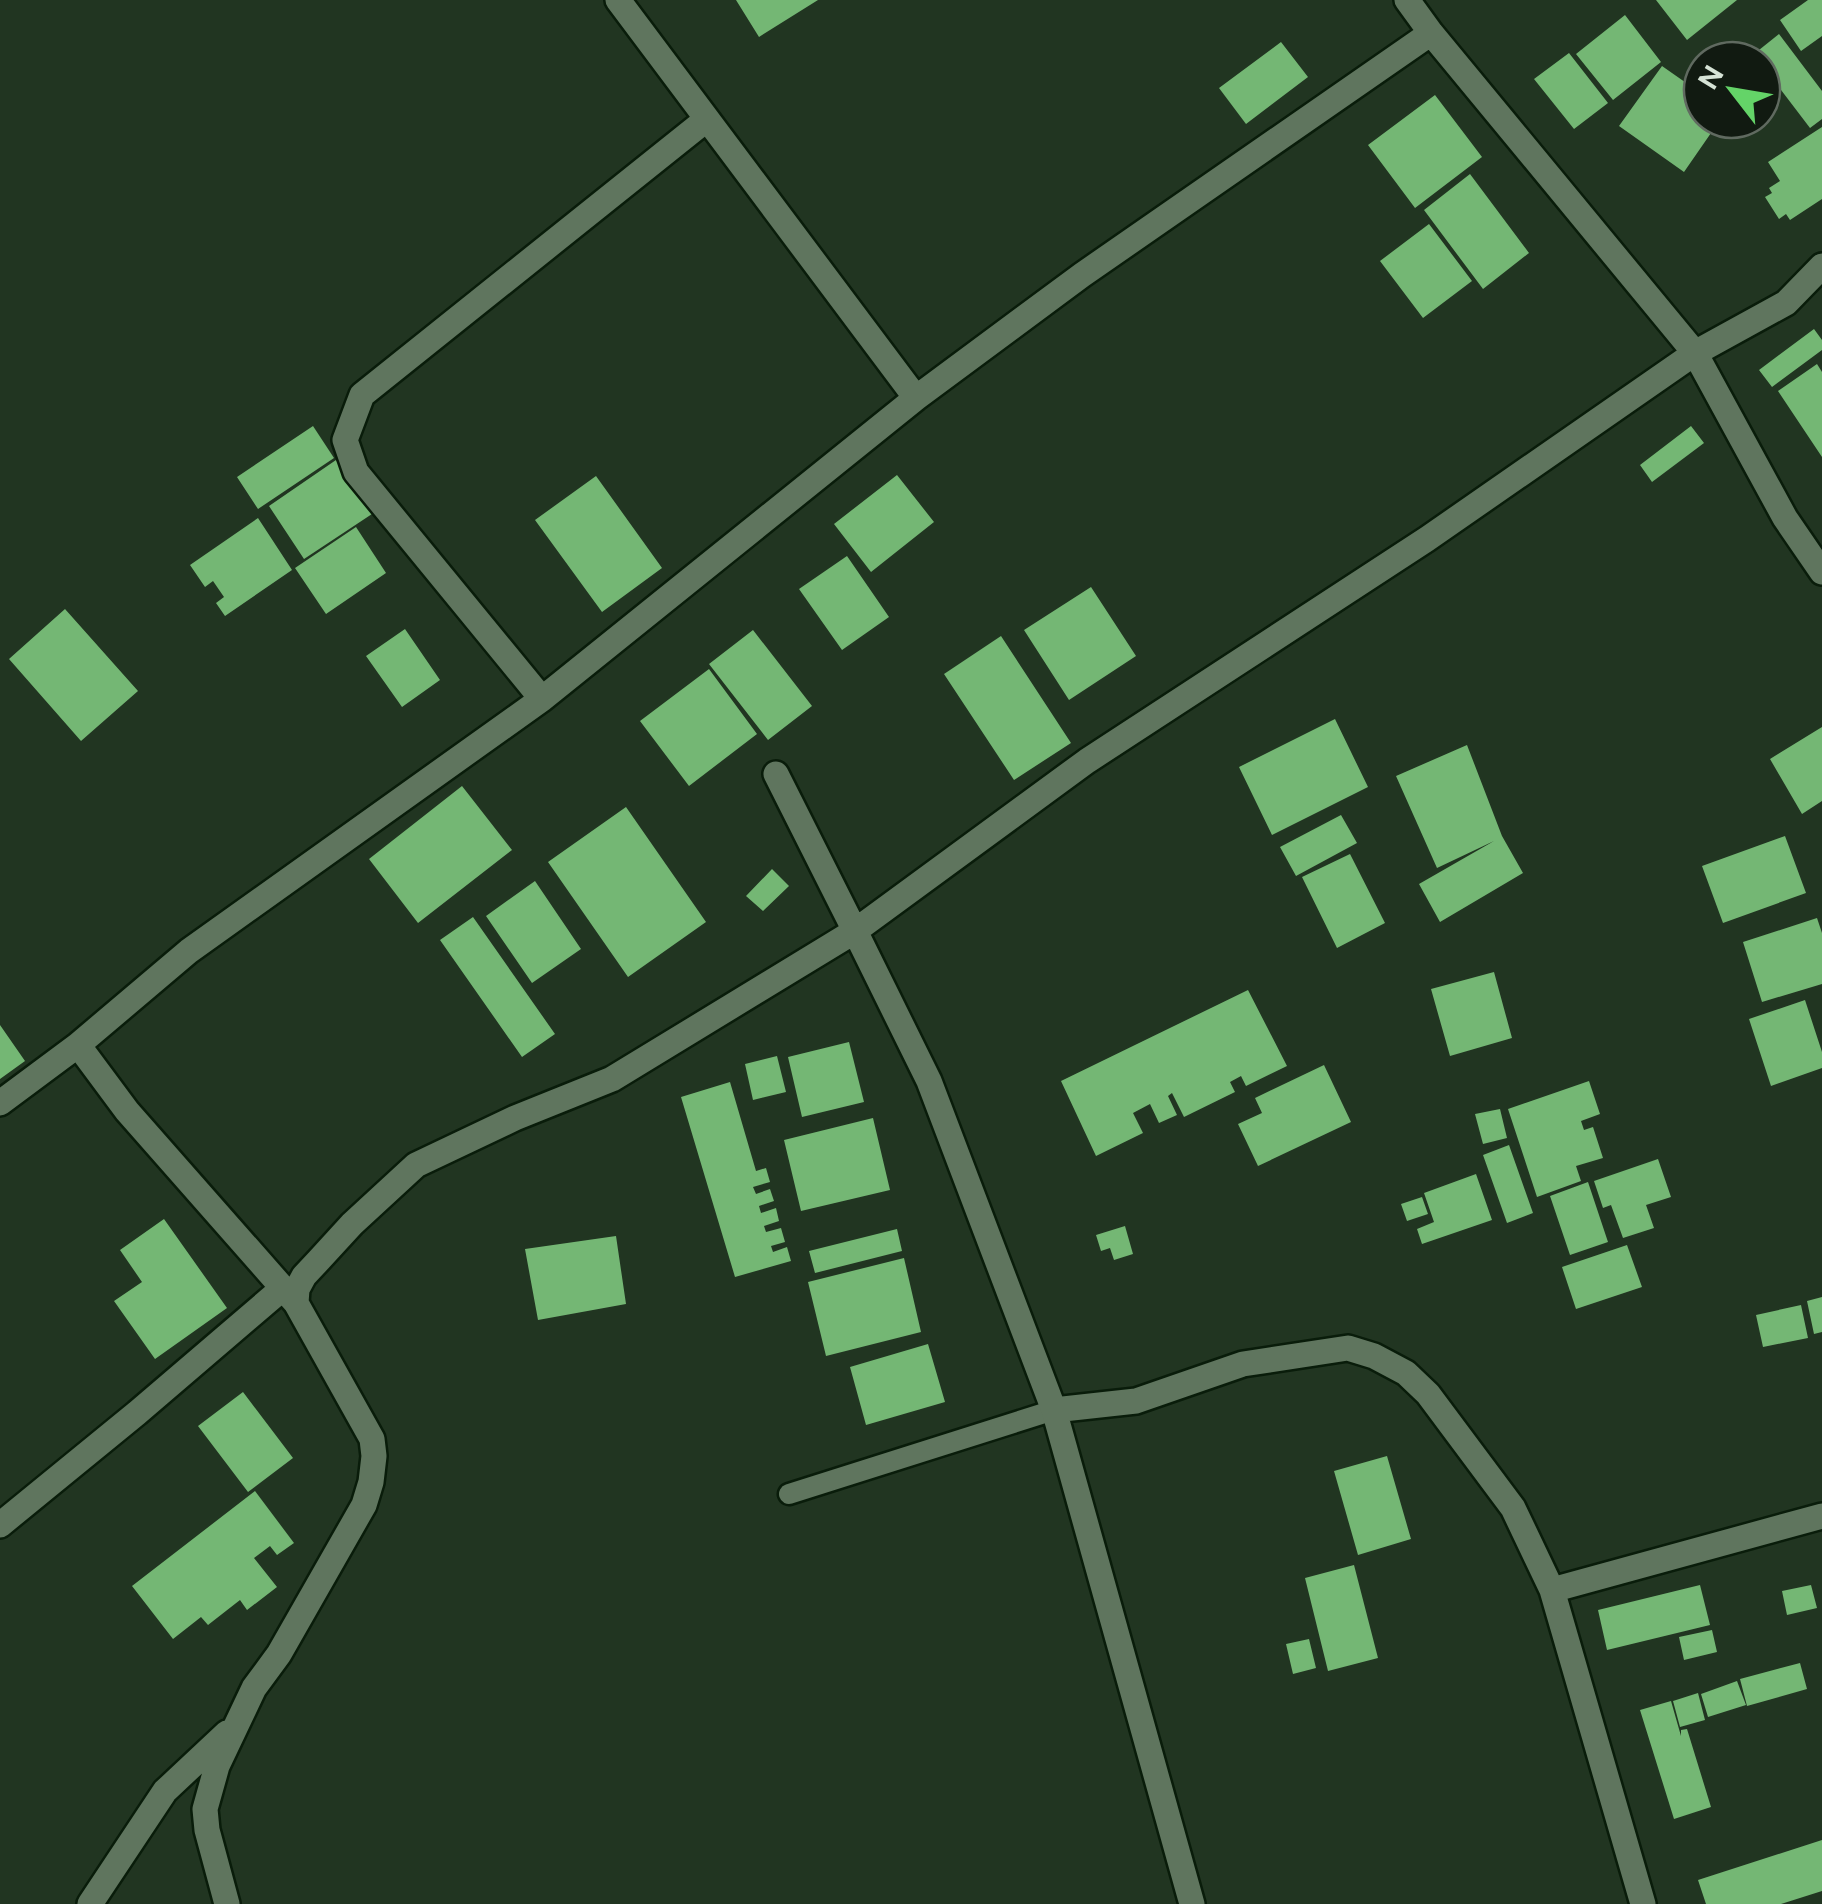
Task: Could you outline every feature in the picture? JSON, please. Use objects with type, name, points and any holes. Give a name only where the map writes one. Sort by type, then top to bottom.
[{"type":"street","points":[[618,0],[916,398]]},
{"type":"street","points":[[1408,0],[1695,353],[1785,518],[1822,572]]},
{"type":"street","points":[[0,1103],[78,1045],[188,951],[542,699],[916,398],[1082,275],[1431,33]]},
{"type":"street","points":[[542,699],[356,472],[345,440],[362,395],[707,119]]},
{"type":"street","points":[[0,1525],[297,1289],[352,1224],[416,1165],[515,1118],[612,1079],[855,932],[1087,761],[1427,539],[1695,353],[1786,303],[1822,266]]},
{"type":"street","points":[[776,774],[930,1081],[1054,1410],[1192,1904]]},
{"type":"street","points":[[78,1045],[126,1111],[289,1295],[372,1439],[371,1482],[364,1505],[278,1654],[254,1688],[217,1766],[205,1810],[227,1904]]},
{"type":"street","points":[[1054,1410],[1136,1401],[1243,1364],[1348,1348],[1406,1373],[1428,1394],[1513,1508],[1552,1590],[1644,1904]]},
{"type":"street","points":[[1552,1590],[1822,1516]]},
{"type":"street","points":[[90,1904],[165,1791],[234,1726]]},
{"type":"lane","points":[[789,1494],[1054,1410]]},
{"type":"building","points":[[736,0],[818,0],[759,37]]},
{"type":"building","points":[[1656,0],[1737,0],[1687,40]]},
{"type":"building","points":[[1808,0],[1822,0],[1822,36],[1801,51],[1780,20]]},
{"type":"building","points":[[1625,15],[1661,62],[1613,100],[1576,54]]},
{"type":"building","points":[[1779,34],[1822,91],[1822,119],[1810,128],[1782,91],[1782,40],[1772,40]]},
{"type":"building","points":[[1281,42],[1308,77],[1246,124],[1219,88]]},
{"type":"building","points":[[1569,53],[1608,103],[1574,129],[1534,79]]},
{"type":"building","points":[[1662,66],[1682,80],[1682,140],[1706,140],[1684,172],[1619,126]]},
{"type":"building","points":[[1435,95],[1482,157],[1415,208],[1368,145]]},
{"type":"building","points":[[1822,127],[1822,199],[1790,220],[1786,214],[1779,219],[1765,197],[1772,193],[1769,188],[1780,181],[1768,162]]},
{"type":"building","points":[[1470,174],[1529,253],[1483,289],[1424,210]]},
{"type":"building","points":[[1429,224],[1472,281],[1423,318],[1380,261]]},
{"type":"building","points":[[1814,329],[1822,340],[1822,350],[1772,387],[1759,370]]},
{"type":"building","points":[[1817,364],[1822,372],[1822,457],[1778,391]]},
{"type":"building","points":[[313,426],[334,458],[258,509],[237,477]]},
{"type":"building","points":[[1691,426],[1704,443],[1652,482],[1640,465]]},
{"type":"building","points":[[336,460],[372,514],[304,559],[269,506]]},
{"type":"building","points":[[897,475],[934,522],[871,572],[834,524]]},
{"type":"building","points":[[596,476],[662,568],[602,612],[535,520]]},
{"type":"building","points":[[258,518],[292,570],[225,616],[216,603],[224,597],[213,581],[205,587],[190,565]]},
{"type":"building","points":[[356,527],[386,573],[326,614],[295,568]]},
{"type":"building","points":[[847,556],[889,617],[842,650],[799,589]]},
{"type":"building","points":[[1091,587],[1136,656],[1069,700],[1024,630]]},
{"type":"building","points":[[65,609],[138,691],[81,741],[9,659]]},
{"type":"building","points":[[405,629],[440,680],[402,707],[366,656]]},
{"type":"building","points":[[753,630],[812,706],[768,740],[709,664]]},
{"type":"building","points":[[1001,636],[1071,743],[1014,780],[944,674]]},
{"type":"building","points":[[709,669],[757,734],[689,786],[640,721]]},
{"type":"building","points":[[1335,719],[1368,787],[1272,835],[1239,767]]},
{"type":"building","points":[[1822,727],[1822,801],[1802,814],[1770,759]]},
{"type":"building","points":[[1467,745],[1502,836],[1523,873],[1440,922],[1419,884],[1494,841],[1437,868],[1396,776]]},
{"type":"building","points":[[462,786],[512,850],[418,923],[369,859]]},
{"type":"building","points":[[626,807],[706,922],[628,977],[548,862]]},
{"type":"building","points":[[1341,815],[1357,843],[1296,876],[1280,847]]},
{"type":"building","points":[[1785,836],[1806,893],[1723,923],[1702,866]]},
{"type":"building","points":[[1350,854],[1385,923],[1337,948],[1302,877]]},
{"type":"building","points":[[772,869],[789,886],[763,911],[746,896]]},
{"type":"building","points":[[535,881],[581,949],[532,983],[486,916]]},
{"type":"building","points":[[473,917],[555,1034],[522,1057],[440,940]]},
{"type":"building","points":[[1817,918],[1822,933],[1822,984],[1762,1002],[1743,942]]},
{"type":"building","points":[[1494,972],[1512,1038],[1450,1056],[1431,989]]},
{"type":"building","points":[[1248,990],[1287,1066],[1246,1086],[1241,1076],[1230,1082],[1235,1092],[1184,1117],[1172,1093],[1168,1096],[1177,1115],[1159,1123],[1150,1104],[1133,1113],[1143,1133],[1096,1156],[1061,1081]]},
{"type":"building","points":[[1805,1000],[1822,1052],[1822,1068],[1771,1086],[1749,1019]]},
{"type":"building","points":[[0,1025],[25,1061],[0,1079]]},
{"type":"building","points":[[849,1042],[864,1102],[802,1117],[788,1057]]},
{"type":"building","points":[[777,1056],[786,1092],[753,1100],[745,1064]]},
{"type":"building","points":[[1324,1065],[1351,1122],[1258,1166],[1238,1124],[1262,1113],[1255,1098]]},
{"type":"building","points":[[1589,1081],[1600,1114],[1581,1121],[1584,1130],[1593,1127],[1603,1158],[1576,1166],[1581,1181],[1537,1197],[1508,1109]]},
{"type":"building","points":[[730,1082],[756,1171],[766,1168],[770,1182],[753,1187],[756,1194],[770,1189],[774,1201],[759,1206],[761,1213],[776,1208],[779,1221],[764,1226],[766,1232],[781,1228],[785,1242],[771,1246],[773,1252],[787,1247],[791,1261],[735,1277],[681,1097]]},
{"type":"building","points":[[1500,1109],[1507,1138],[1483,1144],[1475,1114]]},
{"type":"building","points":[[873,1118],[890,1190],[801,1211],[784,1140]]},
{"type":"building","points":[[1509,1145],[1533,1213],[1507,1223],[1483,1155]]},
{"type":"building","points":[[1658,1159],[1671,1197],[1646,1205],[1654,1228],[1623,1238],[1611,1205],[1603,1208],[1594,1181]]},
{"type":"building","points":[[1476,1174],[1492,1220],[1422,1244],[1417,1229],[1434,1222],[1424,1193]]},
{"type":"building","points":[[1588,1182],[1608,1242],[1570,1255],[1550,1196]]},
{"type":"building","points":[[1422,1197],[1428,1214],[1407,1221],[1401,1204]]},
{"type":"building","points":[[164,1219],[227,1308],[155,1359],[114,1301],[142,1282],[120,1250]]},
{"type":"building","points":[[1125,1226],[1133,1254],[1114,1260],[1110,1248],[1101,1251],[1096,1235]]},
{"type":"building","points":[[897,1229],[902,1251],[815,1273],[809,1251]]},
{"type":"building","points":[[616,1236],[626,1304],[538,1320],[525,1249]]},
{"type":"building","points":[[1627,1245],[1642,1287],[1576,1309],[1562,1267]]},
{"type":"building","points":[[904,1258],[921,1332],[826,1356],[808,1282]]},
{"type":"building","points":[[1822,1297],[1822,1332],[1814,1334],[1807,1301]]},
{"type":"building","points":[[1801,1305],[1808,1338],[1763,1347],[1756,1315]]},
{"type":"building","points":[[928,1344],[945,1402],[866,1425],[850,1367]]},
{"type":"building","points":[[243,1392],[293,1458],[248,1492],[198,1426]]},
{"type":"building","points":[[1387,1456],[1411,1539],[1358,1555],[1334,1471]]},
{"type":"building","points":[[255,1491],[294,1543],[277,1555],[270,1546],[254,1558],[277,1587],[247,1610],[240,1600],[208,1625],[201,1617],[173,1639],[132,1586]]},
{"type":"building","points":[[1354,1565],[1378,1658],[1328,1671],[1305,1578]]},
{"type":"building","points":[[1700,1585],[1710,1625],[1607,1650],[1598,1610]]},
{"type":"building","points":[[1811,1585],[1817,1608],[1787,1615],[1782,1591]]},
{"type":"building","points":[[1712,1630],[1717,1652],[1684,1660],[1679,1637]]},
{"type":"building","points":[[1309,1639],[1316,1668],[1293,1674],[1286,1644]]},
{"type":"building","points":[[1800,1663],[1807,1689],[1747,1706],[1740,1679]]},
{"type":"building","points":[[1737,1681],[1746,1705],[1708,1717],[1701,1694]]},
{"type":"building","points":[[1698,1693],[1705,1720],[1680,1727],[1673,1701]]},
{"type":"building","points":[[1671,1701],[1681,1736],[1681,1730],[1687,1729],[1711,1807],[1674,1819],[1640,1710]]},
{"type":"building","points":[[1822,1840],[1822,1891],[1781,1904],[1706,1904],[1698,1880]]}]
